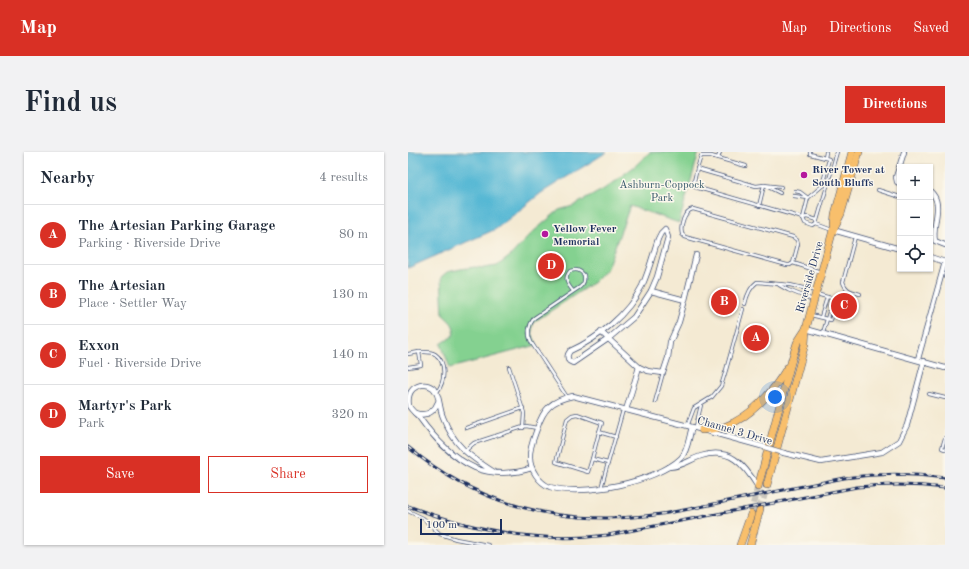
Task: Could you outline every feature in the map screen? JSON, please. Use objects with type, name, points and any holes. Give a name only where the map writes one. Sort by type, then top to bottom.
[{"type":"main road","name":"Riverside Drive","points":[[767,485],[805,344],[806,329],[834,230],[835,214],[858,153]]},
{"type":"main road","name":"Riverside Drive","points":[[758,487],[792,359],[797,343],[806,329]]},
{"type":"main road","points":[[702,430],[717,429],[732,424],[753,409],[767,396],[780,379],[792,359]]},
{"type":"main road","points":[[750,545],[760,509]]},
{"type":"main road","points":[[740,545],[751,514]]},
{"type":"street","points":[[900,164],[904,152]]},
{"type":"street","points":[[933,194],[936,196],[940,205],[940,213],[934,236],[935,241],[945,245]]},
{"type":"street","points":[[665,229],[668,237],[657,277],[651,291],[634,317],[608,339],[573,363],[569,361],[567,358],[570,351],[601,332],[622,314],[635,297],[642,285],[658,239],[665,229]]},
{"type":"street","points":[[834,230],[897,248]]},
{"type":"street","points":[[601,332],[639,367],[648,371],[663,373],[668,358],[670,342],[679,322],[696,255]]},
{"type":"street","points":[[918,359],[945,262],[933,258]]},
{"type":"street","points":[[651,291],[685,300]]},
{"type":"street","points":[[806,329],[918,359],[945,368]]},
{"type":"street","name":"Channel 3 Drive","points":[[567,397],[578,397],[625,409],[821,462],[882,452],[899,441],[907,425],[924,361]]},
{"type":"street","points":[[625,409],[639,367]]},
{"type":"street","points":[[494,472],[460,448],[448,429],[436,392],[428,386],[419,385],[411,391],[408,404],[435,438],[452,453],[476,468],[494,472],[524,471],[532,468]]},
{"type":"street","points":[[567,397],[557,400],[541,417],[530,457],[532,468],[537,476],[549,486],[566,489],[601,488],[615,487],[637,481],[667,467],[681,458],[685,451],[692,427]]},
{"type":"street","points":[[415,413],[421,415],[430,413],[435,410],[438,402]]},
{"type":"street","points":[[667,467],[679,466],[701,456],[726,455],[740,462],[758,487]]},
{"type":"lane","points":[[718,158],[720,152]]},
{"type":"lane","points":[[810,152],[810,154],[829,159],[822,186],[808,198],[803,218],[805,223],[813,226],[816,224],[834,230]]},
{"type":"lane","points":[[825,158],[826,152]]},
{"type":"lane","points":[[816,224],[837,152]]},
{"type":"lane","points":[[746,166],[711,156],[700,156],[692,185],[759,206],[803,218],[807,217],[817,220]]},
{"type":"lane","points":[[697,169],[756,186],[764,185],[781,187]]},
{"type":"lane","points":[[764,185],[780,193]]},
{"type":"lane","points":[[759,206],[764,185]]},
{"type":"lane","points":[[878,190],[897,196]]},
{"type":"lane","points":[[795,191],[800,192],[808,198]]},
{"type":"lane","points":[[794,196],[808,198]]},
{"type":"lane","points":[[793,263],[798,244],[797,240],[793,237],[693,209],[688,210],[685,214],[681,230],[685,237],[786,265],[793,263],[822,272]]},
{"type":"lane","points":[[855,236],[843,282],[848,291],[860,294]]},
{"type":"lane","points":[[567,397],[531,342],[528,336],[528,330],[530,323],[534,318],[573,291],[580,288],[585,282],[584,276],[580,270],[570,271],[566,276],[568,285],[573,291]]},
{"type":"lane","points":[[745,304],[748,293],[754,284],[757,282],[769,282],[788,290],[832,298],[835,301],[834,307]]},
{"type":"lane","points":[[779,285],[790,285],[815,295]]},
{"type":"lane","points":[[821,317],[827,297]]},
{"type":"lane","points":[[830,306],[832,298]]},
{"type":"lane","points":[[701,405],[696,426],[692,427],[688,424],[694,408],[712,397],[720,386],[743,309]]},
{"type":"lane","points":[[823,333],[829,312]]},
{"type":"lane","points":[[810,314],[831,320],[833,313]]},
{"type":"lane","points":[[408,366],[421,365],[419,352]]},
{"type":"lane","points":[[408,354],[419,352],[436,354],[444,369],[441,387],[436,392]]},
{"type":"lane","points":[[509,367],[523,408],[524,427]]},
{"type":"lane","points":[[655,402],[663,373]]},
{"type":"lane","points":[[929,394],[945,398]]},
{"type":"lane","points":[[466,428],[523,408]]},
{"type":"lane","points":[[601,488],[625,409]]},
{"type":"lane","points":[[577,414],[602,422],[599,432],[588,472],[556,462],[567,419],[572,415],[577,414]]},
{"type":"lane","points":[[465,452],[474,443],[524,427],[537,428]]},
{"type":"lane","points":[[599,432],[616,437]]},
{"type":"lane","points":[[945,438],[942,448],[945,449]]},
{"type":"lane","points":[[592,459],[608,463]]},
{"type":"lane","points":[[408,511],[423,518],[440,534],[456,539],[488,545]]},
{"type":"green space","name":"Ashburn-Coppock Park","points":[[650,152],[699,152],[679,223],[630,206],[607,268],[594,282],[534,322],[532,331],[537,345],[450,368],[441,344],[453,336],[454,329],[443,315],[441,277],[447,272],[461,269],[497,266],[509,257],[533,232],[559,210],[573,206],[604,189],[635,166]]},
{"type":"water","points":[[408,152],[607,152],[541,193],[496,229],[408,268]]},
{"type":"tunnel","points":[[760,509],[767,485]]},
{"type":"tunnel","points":[[751,514],[758,487]]},
{"type":"railway","points":[[408,447],[434,467],[462,484],[490,497],[519,507],[580,517],[612,518],[657,515],[857,476],[894,474],[945,478]]},
{"type":"railway","points":[[408,506],[432,515],[481,528],[506,533],[557,538],[608,535],[857,487],[901,485],[945,488]]},
{"type":"place","name":"River Tower at South Bluffs","points":[[804,175]]},
{"type":"place","name":"Yellow Fever Memorial","points":[[545,234]]},
{"type":"place","name":"Martyr's Park","points":[[551,266]]},
{"type":"place","name":"The Artesian","points":[[724,302]]},
{"type":"place","name":"Exxon","points":[[844,306]]},
{"type":"place","name":"The Artesian Parking Garage","points":[[756,338]]}]
